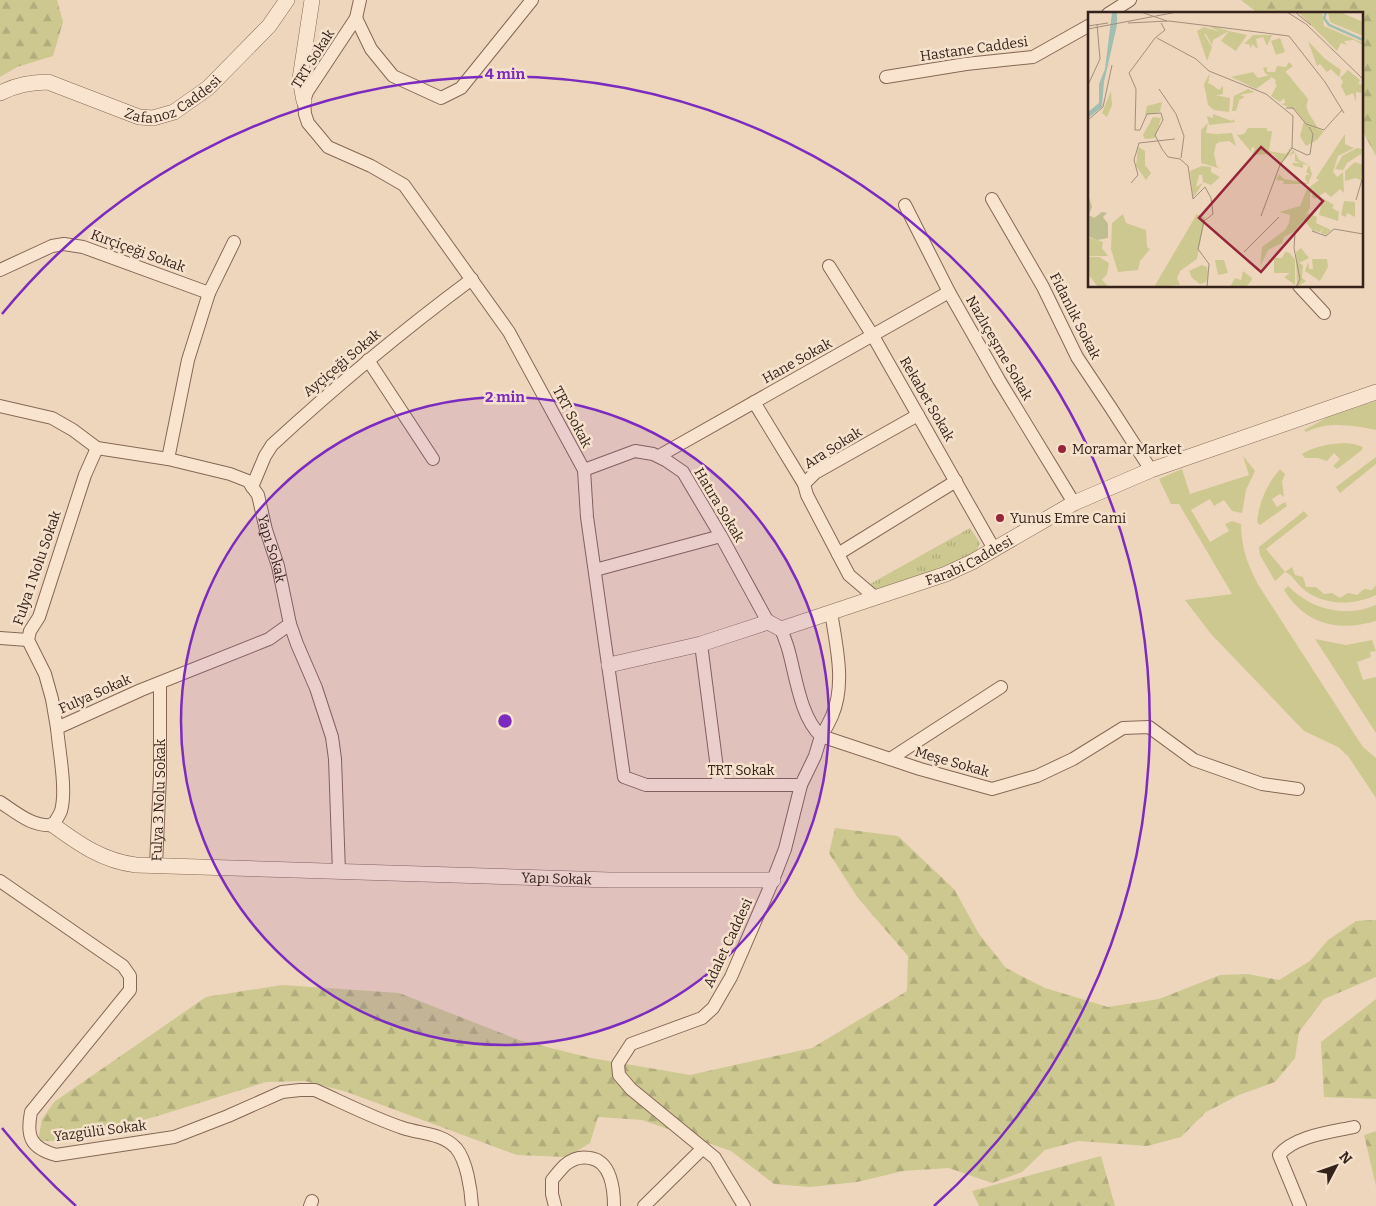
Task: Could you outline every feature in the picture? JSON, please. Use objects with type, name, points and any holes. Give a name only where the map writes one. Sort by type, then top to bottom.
[{"type":"street","name":"Zafanoz Caddesi","points":[[0,93],[13,86],[34,82],[48,82],[139,117],[153,118],[174,112],[208,88],[269,26],[287,0]]},
{"type":"street","points":[[304,101],[300,79],[312,0]]},
{"type":"street","name":"TRT Sokak","points":[[360,0],[356,18],[304,101],[308,123],[328,146],[371,166],[404,185],[509,332],[584,470],[587,517],[624,777],[646,785],[801,785]]},
{"type":"street","points":[[356,18],[371,49],[394,76],[441,98],[461,88],[532,0]]},
{"type":"street","points":[[1111,12],[1130,0]]},
{"type":"street","name":"Hastane Caddesi","points":[[886,77],[966,64],[1033,57],[1088,26]]},
{"type":"street","name":"Fidanlık Sokak","points":[[992,199],[1043,287],[1077,357],[1151,470]]},
{"type":"street","name":"Nazlıçeşme Sokak","points":[[905,205],[949,292],[999,380],[1074,502]]},
{"type":"street","points":[[168,459],[188,360],[209,294],[234,242]]},
{"type":"street","name":"Kırçiçeği Sokak","points":[[0,270],[52,246],[64,244],[83,246],[209,294]]},
{"type":"street","name":"Rekabet Sokak","points":[[829,266],[873,336],[994,549]]},
{"type":"street","name":"Ayçiçeği Sokak","points":[[252,488],[265,456],[272,445],[368,360],[472,279]]},
{"type":"street","points":[[1301,288],[1324,313]]},
{"type":"street","name":"Hane Sokak","points":[[659,456],[949,292]]},
{"type":"street","points":[[368,360],[433,459]]},
{"type":"street","name":"Farabi Caddesi","points":[[608,665],[831,612],[946,574],[972,562],[1074,502],[1151,470],[1376,392]]},
{"type":"street","points":[[754,402],[804,484]]},
{"type":"street","points":[[0,406],[52,418],[73,430],[97,448],[168,459],[230,474],[248,481],[252,488]]},
{"type":"street","name":"Ara Sokak","points":[[876,598],[849,575],[807,495],[804,484],[815,473],[918,415]]},
{"type":"street","name":"Fulya 1 Nolu Sokak","points":[[57,728],[45,674],[28,640],[30,631],[39,617],[85,475],[97,448]]},
{"type":"street","name":"Hatıra Sokak","points":[[584,470],[635,451],[659,456],[684,472],[774,626]]},
{"type":"street","points":[[838,554],[956,481]]},
{"type":"street","name":"Yapı Sokak","points":[[252,488],[258,495],[266,530],[278,566],[290,624],[316,688],[332,737],[335,759],[339,872]]},
{"type":"street","points":[[596,570],[721,536]]},
{"type":"street","points":[[774,626],[788,648],[803,702],[813,729],[821,736],[833,715],[838,693],[839,665],[831,612]]},
{"type":"street","name":"Fulya Sokak","points":[[53,825],[59,817],[62,800],[57,728],[160,683],[269,639],[290,624]]},
{"type":"street","points":[[0,638],[28,640]]},
{"type":"street","points":[[701,644],[719,784]]},
{"type":"street","name":"Fulya 3 Nolu Sokak","points":[[53,825],[90,851],[105,858],[120,863],[156,865],[160,776],[160,683]]},
{"type":"street","points":[[890,760],[1001,688]]},
{"type":"street","name":"Meşe Sokak","points":[[821,736],[890,760],[992,789],[1037,776],[1073,759],[1123,728],[1149,727],[1194,760],[1262,784],[1298,789]]},
{"type":"street","name":"Adalet Caddesi","points":[[744,1206],[715,1158],[631,1089],[620,1075],[618,1064],[631,1044],[702,1018],[713,1008],[731,977],[785,849],[801,785],[815,756],[821,736]]},
{"type":"street","points":[[0,802],[33,823],[53,825]]},
{"type":"street","name":"Yapı Sokak","points":[[156,865],[610,880],[772,880]]},
{"type":"street","name":"Yazgülü Sokak","points":[[0,881],[123,966],[130,976],[130,990],[31,1112],[28,1127],[32,1142],[41,1151],[56,1155],[174,1137],[282,1092],[315,1090],[404,1128],[429,1133],[443,1139],[456,1148],[463,1162],[471,1189],[472,1206]]},
{"type":"street","points":[[1300,1206],[1279,1154],[1286,1146],[1293,1143],[1316,1135],[1354,1127]]},
{"type":"street","points":[[644,1206],[702,1148]]},
{"type":"street","points":[[555,1206],[552,1194],[552,1180],[564,1166],[574,1159],[584,1157],[596,1159],[604,1165],[610,1176],[614,1206]]},
{"type":"green space","points":[[0,0],[57,0],[63,22],[53,56],[17,67],[0,77]]},
{"type":"green space","points":[[1241,0],[1376,0],[1376,156],[1364,134],[1364,12],[1256,12]]},
{"type":"green space","points":[[1376,401],[1376,430],[1331,425],[1306,432],[1304,430],[1328,417]]},
{"type":"green space","points":[[1344,443],[1363,447],[1362,450],[1337,469],[1333,466],[1340,459],[1334,453],[1327,461],[1318,458],[1305,458],[1302,454],[1322,446]]},
{"type":"green space","points":[[1243,456],[1255,471],[1246,490],[1242,513],[1232,511],[1224,500],[1214,506],[1210,499],[1191,510],[1210,542],[1229,531],[1225,524],[1232,521],[1241,524],[1242,541],[1246,556],[1259,586],[1363,747],[1376,758],[1376,798],[1348,756],[1338,747],[1304,731],[1211,634],[1185,600],[1232,594],[1179,504],[1171,504],[1159,479],[1182,469],[1190,494],[1249,475]]},
{"type":"green space","points":[[1376,457],[1376,464],[1340,493],[1336,487]]},
{"type":"green space","points":[[1280,469],[1285,474],[1282,482],[1284,497],[1280,494],[1272,499],[1277,507],[1285,502],[1287,506],[1260,525],[1257,522],[1262,500],[1271,481]]},
{"type":"green space","points":[[1304,511],[1308,516],[1266,549],[1285,572],[1275,581],[1260,555],[1259,547]]},
{"type":"green space","points":[[970,528],[980,543],[975,554],[877,592],[870,584]]},
{"type":"green space","points":[[1292,567],[1295,575],[1303,577],[1306,587],[1316,587],[1324,594],[1332,593],[1340,598],[1348,593],[1357,595],[1364,589],[1372,590],[1376,585],[1376,595],[1358,601],[1328,601],[1310,594],[1285,572]]},
{"type":"green space","points":[[1288,586],[1307,601],[1329,609],[1353,611],[1376,605],[1376,621],[1349,626],[1324,623],[1302,611],[1293,602],[1284,590]]},
{"type":"green space","points":[[1315,639],[1346,645],[1372,640],[1376,651],[1370,652],[1371,657],[1357,662],[1363,680],[1376,677],[1376,733]]},
{"type":"green space","points":[[835,828],[898,836],[954,889],[979,934],[1006,968],[1045,988],[1108,1007],[1159,999],[1220,975],[1248,974],[1279,980],[1310,961],[1328,940],[1356,921],[1376,920],[1376,977],[1324,999],[1299,1032],[1295,1058],[1275,1082],[1239,1095],[1206,1112],[1181,1137],[1147,1146],[1078,1141],[1045,1150],[1022,1172],[992,1183],[949,1168],[903,1171],[857,1182],[810,1187],[774,1184],[731,1151],[642,1120],[598,1117],[590,1143],[567,1157],[517,1155],[347,1092],[305,1081],[266,1082],[72,1141],[38,1141],[42,1119],[54,1102],[206,997],[282,985],[399,993],[519,1040],[591,1058],[690,1075],[812,1048],[907,991],[908,956],[858,898],[829,853]]},
{"type":"green space","points":[[1376,999],[1376,1099],[1324,1097],[1321,1042]]},
{"type":"green space","points":[[1376,1131],[1376,1186],[1364,1135]]},
{"type":"green space","points":[[1101,1156],[1115,1206],[979,1206],[972,1191]]},
{"type":"place","name":"Moramar Market","points":[[1062,449]]},
{"type":"place","name":"Yunus Emre Cami","points":[[1000,518]]}]
